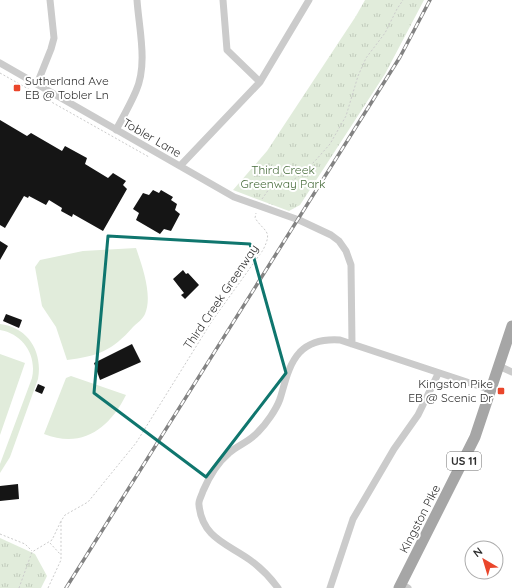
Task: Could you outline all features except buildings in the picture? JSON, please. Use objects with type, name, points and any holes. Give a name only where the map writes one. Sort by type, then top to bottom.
[{"type":"main road","name":"Kingston Pike","points":[[403,587],[475,437],[512,326]]},
{"type":"street","points":[[37,84],[54,38],[50,0]]},
{"type":"street","points":[[116,130],[136,91],[142,64],[137,0]]},
{"type":"street","points":[[223,0],[227,50],[260,82]]},
{"type":"street","points":[[180,166],[260,82],[309,0]]},
{"type":"street","name":"Tobler Lane","points":[[0,63],[234,197],[299,220],[331,235],[339,241],[346,251],[351,265],[352,344]]},
{"type":"street","points":[[278,588],[269,575],[249,559],[218,541],[204,524],[198,504],[206,483],[216,467],[229,453],[244,444],[259,431],[270,416],[279,401],[290,366],[300,352],[312,344],[325,339],[340,340],[438,374],[491,390]]},
{"type":"street","points":[[499,366],[512,372]]},
{"type":"street","points":[[330,588],[353,519],[394,449],[418,415],[438,374]]},
{"type":"path","points":[[259,206],[269,189],[285,185],[299,176],[315,162],[330,144],[346,116],[358,76],[366,58],[385,33],[396,9],[403,0]]},
{"type":"path","name":"Third Creek Greenway","points":[[61,521],[65,515],[88,502],[136,443],[212,321],[255,263],[268,240],[266,228],[255,218],[259,206]]},
{"type":"path","points":[[19,588],[32,552],[50,542],[61,521]]},
{"type":"path","points":[[48,588],[61,560],[61,521]]},
{"type":"path","points":[[0,534],[25,544],[32,552]]},
{"type":"path","points":[[50,542],[61,554]]},
{"type":"highlighted area","points":[[108,236],[250,244],[286,373],[206,477],[94,393]]},
{"type":"green space","name":"Third Creek Greenway Park","points":[[365,0],[424,0],[385,74],[300,205],[289,211],[233,190],[267,151]]},
{"type":"green space","points":[[136,248],[144,272],[148,298],[144,316],[118,342],[104,351],[87,357],[67,360],[56,327],[42,306],[35,267],[40,260],[83,251]]},
{"type":"green space","points":[[0,324],[10,326],[26,336],[36,351],[39,369],[38,379],[10,457],[0,473],[0,464],[32,378],[33,369],[30,354],[22,341],[8,332],[0,330]]},
{"type":"green space","points":[[0,354],[25,363],[0,435]]},
{"type":"green space","points":[[71,376],[126,395],[111,418],[93,433],[70,439],[58,438],[44,434],[66,378]]},
{"type":"green space","points":[[0,538],[35,554],[47,576],[41,588],[0,588]]},
{"type":"railway","points":[[66,588],[400,57],[430,0]]},
{"type":"place","name":"Sutherland Ave EB @ Tobler Ln","points":[[17,88]]},
{"type":"place","name":"Kingston Pike EB @ Scenic Dr","points":[[501,391]]}]
